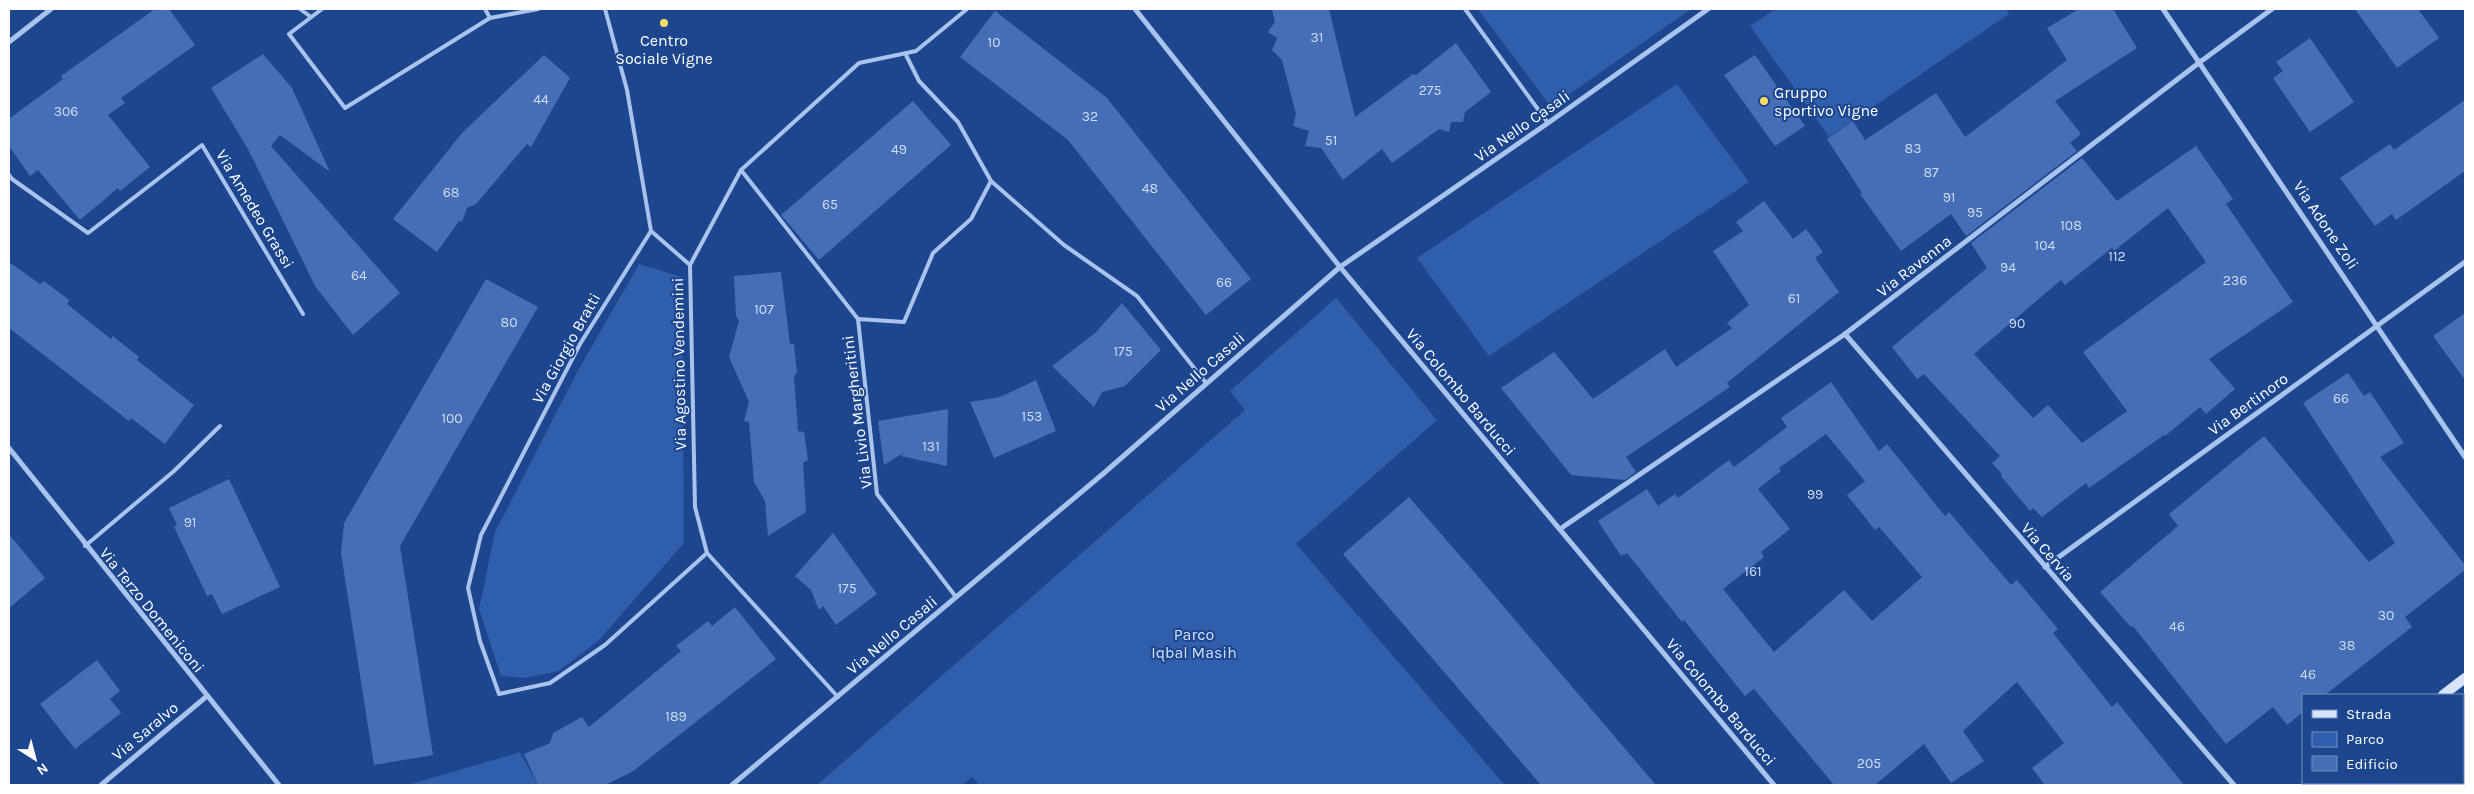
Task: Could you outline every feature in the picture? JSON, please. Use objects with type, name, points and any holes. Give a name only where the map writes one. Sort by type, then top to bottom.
[{"type":"street","points":[[9,42],[51,9]]},
{"type":"street","name":"Via Colombo Barducci","points":[[1135,9],[1340,267],[1774,785]]},
{"type":"street","name":"Via Nello Casali","points":[[732,785],[1104,473],[1340,267],[1708,9]]},
{"type":"street","name":"Via Adone Zoli","points":[[2163,9],[2378,325],[2465,457]]},
{"type":"street","name":"Via Ravenna","points":[[1560,528],[1845,334],[2272,9]]},
{"type":"street","name":"Via Bertinoro","points":[[2045,567],[2465,262]]},
{"type":"street","name":"Via Cervia","points":[[1845,334],[2234,785]]},
{"type":"street","name":"Via Terzo Domeniconi","points":[[9,448],[85,546],[278,785]]},
{"type":"street","points":[[2444,694],[2465,678]]},
{"type":"street","name":"Via Saralvo","points":[[100,785],[206,696]]},
{"type":"lane","points":[[300,9],[311,17]]},
{"type":"lane","points":[[322,9],[289,34],[344,108],[490,18],[538,9]]},
{"type":"lane","points":[[485,9],[490,18]]},
{"type":"lane","points":[[606,9],[627,90],[651,231],[690,265]]},
{"type":"lane","name":"Via Agostino Vendemini","points":[[838,697],[707,553],[694,507],[690,265],[741,170],[859,63],[916,51],[967,9]]},
{"type":"lane","points":[[1465,9],[1548,123]]},
{"type":"lane","points":[[906,54],[919,81],[958,122],[991,181],[1064,245],[1137,296],[1206,383]]},
{"type":"lane","name":"Via Amedeo Grassi","points":[[9,174],[12,179],[88,234],[202,145],[304,314]]},
{"type":"lane","name":"Via Livio Margheritini","points":[[741,170],[858,319],[877,494],[956,597]]},
{"type":"lane","name":"Via Livio Margheritini","points":[[858,319],[904,322],[933,252],[971,219],[991,181]]},
{"type":"lane","name":"Via Giorgio Bratti","points":[[651,231],[580,344],[481,535],[468,588],[480,641],[499,694],[550,683],[605,645],[707,553]]},
{"type":"lane","points":[[85,546],[174,471],[220,426]]},
{"type":"green space","points":[[1478,9],[1691,9],[1551,107]]},
{"type":"green space","points":[[1775,9],[2006,9],[2009,14],[1829,137],[1750,26]]},
{"type":"green space","points":[[1677,84],[1749,182],[1489,356],[1417,258]]},
{"type":"green space","points":[[639,264],[682,277],[684,543],[598,641],[559,671],[526,678],[501,676],[479,609],[495,532],[576,374]]},
{"type":"green space","name":"Parco Iqbal Masih","points":[[1336,298],[1437,420],[1296,544],[1505,785],[979,785],[972,777],[962,785],[817,785],[1245,410],[1230,391]]},
{"type":"green space","points":[[520,752],[538,785],[408,785]]},
{"type":"building","points":[[155,9],[169,9],[195,45],[121,98],[125,103],[108,115],[150,167],[120,191],[118,188],[80,220],[38,170],[30,176],[9,146],[9,119],[63,79],[61,76]]},
{"type":"building","points":[[1272,9],[1329,9],[1355,117],[1413,74],[1416,75],[1456,43],[1491,92],[1465,112],[1463,122],[1451,122],[1449,132],[1439,129],[1392,163],[1382,149],[1343,180],[1321,148],[1305,146],[1309,131],[1293,126],[1296,114],[1282,60],[1272,50],[1277,38],[1268,32],[1275,22]]},
{"type":"building","points":[[2079,9],[2113,9],[2137,48],[2055,101],[2081,134],[2070,143],[2077,151],[1966,236],[1951,214],[1901,251],[1860,194],[1862,193],[1827,139],[1853,121],[1865,140],[1936,93],[1965,137],[2067,60],[2047,28]]},
{"type":"building","points":[[2355,9],[2418,9],[2439,38],[2397,68]]},
{"type":"building","points":[[995,11],[1107,98],[1251,279],[1206,315],[1068,140],[960,57]]},
{"type":"building","points":[[2310,38],[2354,102],[2310,132],[2273,78],[2283,71],[2276,62]]},
{"type":"building","points":[[263,54],[292,88],[330,172],[280,135],[271,146],[400,293],[353,335],[315,286],[248,149],[211,88]]},
{"type":"building","points":[[544,55],[570,78],[531,147],[527,144],[476,204],[467,208],[462,222],[459,221],[437,252],[393,219],[462,133]]},
{"type":"building","name":"Gruppo sportivo Vigne","points":[[1755,55],[1805,126],[1775,146],[1724,75]]},
{"type":"building","points":[[2465,100],[2465,171],[2396,220],[2392,214],[2375,226],[2340,178],[2390,144],[2394,150]]},
{"type":"building","points":[[913,101],[951,145],[819,260],[781,215]]},
{"type":"building","points":[[2196,146],[2233,199],[2226,204],[2293,302],[2209,359],[2235,389],[2206,414],[2200,407],[2165,436],[2089,488],[2086,483],[2042,517],[2033,508],[2030,511],[1992,463],[2000,456],[1924,374],[1917,379],[1892,347],[1987,268],[1971,243],[2082,158],[2117,201]],"holes":[[[2168,208],[2206,262],[2083,352],[2127,411],[2082,443],[2048,405],[2033,418],[1974,354],[2061,280],[2065,285],[2112,248],[2114,251]]]},
{"type":"building","points":[[1764,201],[1793,239],[1806,229],[1823,252],[1815,258],[1839,292],[1727,383],[1730,387],[1626,457],[1636,472],[1625,480],[1571,475],[1501,388],[1554,352],[1593,399],[1665,349],[1676,367],[1732,328],[1727,323],[1749,305],[1713,251],[1743,231],[1736,222]]},
{"type":"building","points":[[9,262],[40,284],[44,281],[69,300],[67,304],[111,339],[113,336],[139,357],[137,360],[194,405],[165,444],[131,418],[129,421],[9,328]]},
{"type":"building","points":[[781,272],[790,344],[794,344],[797,373],[794,376],[798,431],[804,432],[808,460],[803,463],[806,512],[768,536],[765,501],[754,482],[749,422],[744,421],[749,402],[729,357],[739,321],[736,316],[734,276]]},
{"type":"building","points":[[486,279],[538,307],[400,546],[433,755],[374,765],[341,553],[344,523]]},
{"type":"building","points":[[1122,303],[1161,350],[1125,386],[1102,392],[1094,407],[1052,366],[1095,333]]},
{"type":"building","points":[[2465,313],[2465,380],[2433,336]]},
{"type":"building","points":[[2348,373],[2364,396],[2370,392],[2404,443],[2380,457],[2465,565],[2465,570],[2405,617],[2412,627],[2326,694],[2302,694],[2302,713],[2287,725],[2273,707],[2226,744],[2133,626],[2131,627],[2100,592],[2178,526],[2169,514],[2264,436],[2369,562],[2395,543],[2303,403]]},
{"type":"building","points":[[1036,380],[1056,431],[994,458],[970,402],[1000,397]]},
{"type":"building","points":[[1831,382],[1879,451],[1887,444],[1945,516],[1949,512],[2011,585],[2017,580],[2058,629],[2053,633],[2112,707],[2117,702],[2184,785],[2045,785],[2032,768],[2064,743],[2017,682],[1963,731],[1984,761],[1951,783],[1924,744],[1875,785],[1834,785],[1754,689],[1745,696],[1627,553],[1621,556],[1598,521],[1647,489],[1658,506],[1675,494],[1678,498],[1729,460],[1734,467],[1787,427],[1781,418]],"holes":[[[1826,434],[1865,481],[1847,495],[1875,530],[1879,527],[1922,577],[1872,621],[1844,590],[1774,652],[1723,589],[1764,557],[1761,552],[1790,529],[1758,489],[1781,471],[1779,468]]]},
{"type":"building","points":[[948,409],[947,466],[901,456],[905,452],[884,465],[878,421]]},
{"type":"building","points":[[229,479],[280,587],[222,614],[212,594],[207,596],[174,527],[177,525],[169,508]]},
{"type":"building","points":[[1409,497],[1656,785],[1541,785],[1343,554]]},
{"type":"building","points":[[833,533],[877,594],[836,625],[823,606],[819,610],[811,590],[795,576]]},
{"type":"building","points":[[9,534],[45,578],[9,608]]},
{"type":"building","points":[[735,607],[776,659],[632,772],[605,785],[538,785],[524,754],[550,743],[553,733],[582,717],[589,727],[681,651],[676,646],[708,621],[712,626]]},
{"type":"building","points":[[97,660],[120,691],[110,699],[121,713],[75,749],[40,704]]},
{"type":"place","name":"Centro Sociale Vigne","points":[[664,23]]},
{"type":"place","name":"Gruppo sportivo Vigne","points":[[1764,101]]}]
